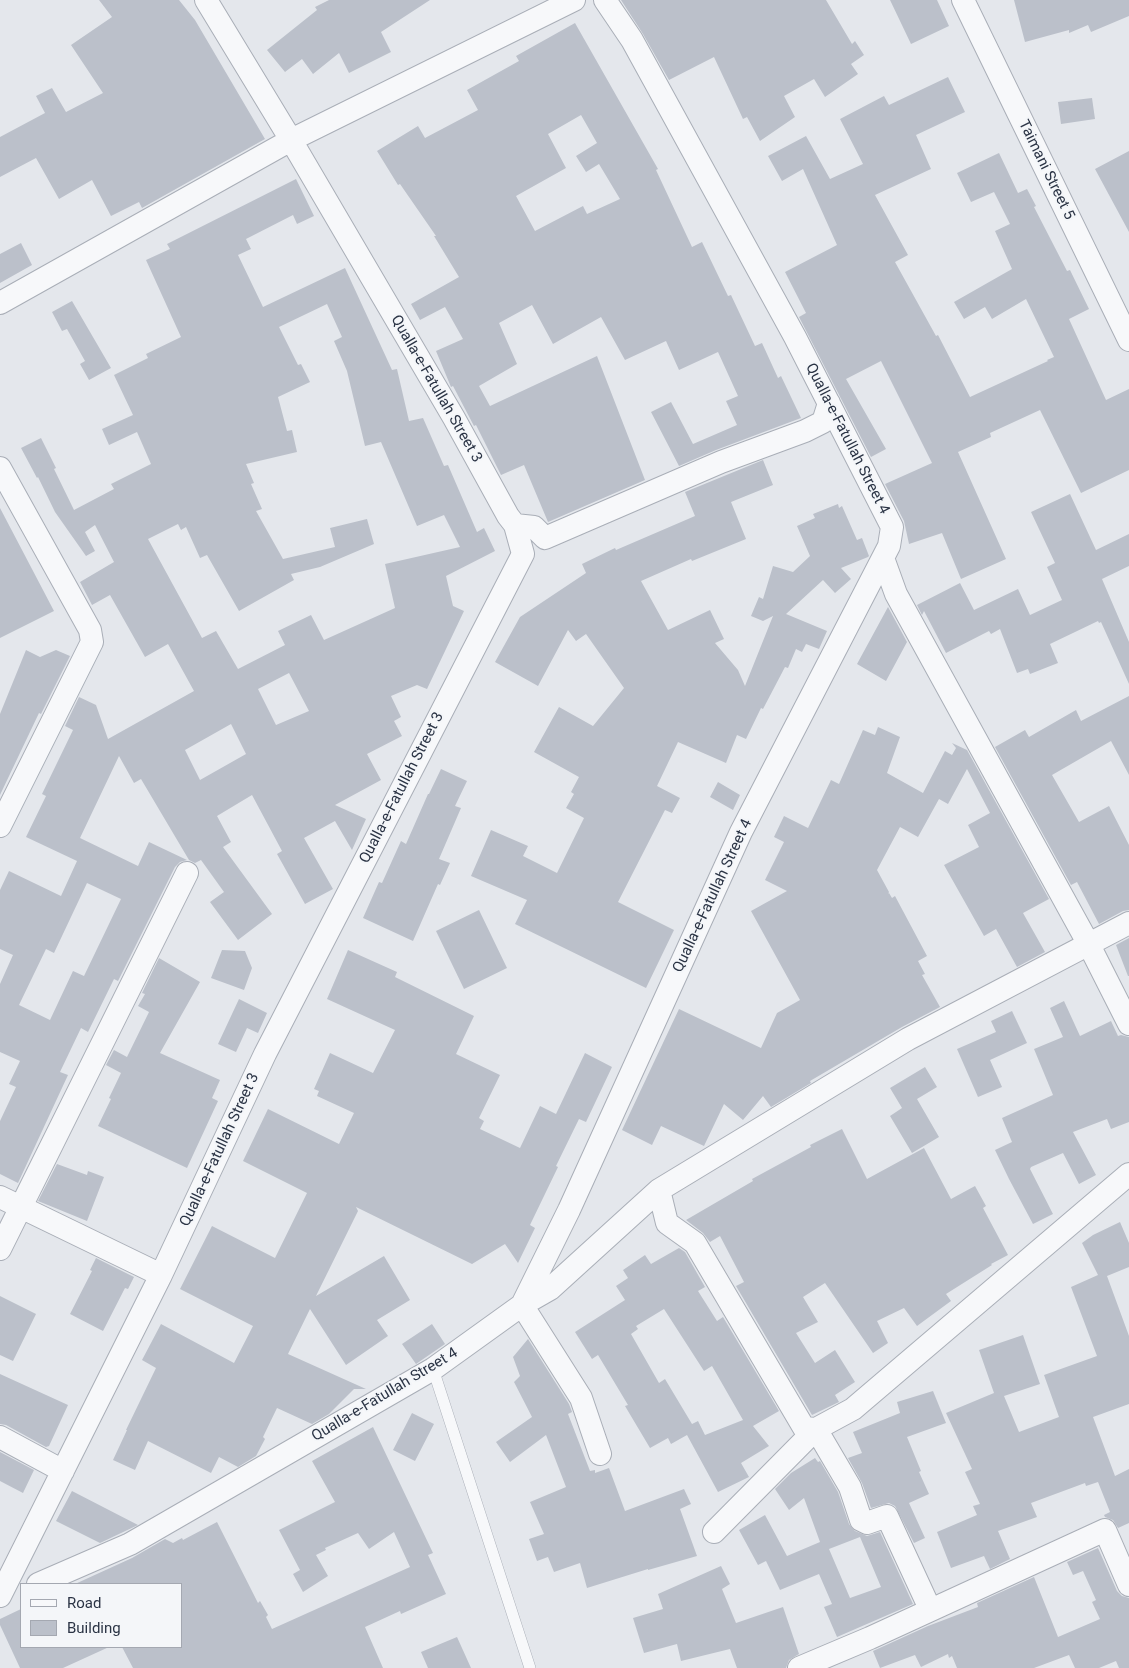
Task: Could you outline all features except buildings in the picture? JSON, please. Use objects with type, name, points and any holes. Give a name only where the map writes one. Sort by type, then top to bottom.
[{"type":"street","name":"Qualla-e-Fatullah Street 3","points":[[0,1597],[162,1275],[265,1054],[523,554],[515,525],[508,516],[454,418],[291,140],[206,0]]},
{"type":"street","points":[[0,304],[291,140],[574,0]]},
{"type":"street","name":"Qualla-e-Fatullah Street 4","points":[[40,1583],[130,1544],[434,1369],[522,1305],[569,1210],[741,832],[889,546],[892,527],[795,337],[636,49],[605,0]]},
{"type":"street","name":"Taimani Street 5","points":[[963,0],[1129,340]]},
{"type":"street","points":[[515,525],[534,527],[545,538],[721,462],[805,431],[823,422],[829,403]]},
{"type":"street","points":[[0,468],[90,630],[92,642],[0,826]]},
{"type":"street","points":[[883,558],[896,594],[1088,943],[1129,1024]]},
{"type":"street","points":[[0,1249],[187,873]]},
{"type":"street","points":[[600,1454],[581,1398],[522,1305],[550,1289],[659,1190],[908,1039],[1129,923]]},
{"type":"street","points":[[714,1532],[816,1429],[854,1409],[1129,1174]]},
{"type":"street","points":[[659,1190],[667,1223],[695,1243],[804,1428],[816,1429]]},
{"type":"street","points":[[0,1197],[162,1275]]},
{"type":"street","points":[[816,1429],[850,1488],[861,1520],[867,1523],[887,1516],[930,1609]]},
{"type":"street","points":[[0,1437],[63,1470]]},
{"type":"street","points":[[799,1668],[870,1638],[1104,1530],[1129,1584]]},
{"type":"street","points":[[0,1597],[20,1590]]},
{"type":"lane","points":[[434,1369],[530,1668]]}]
